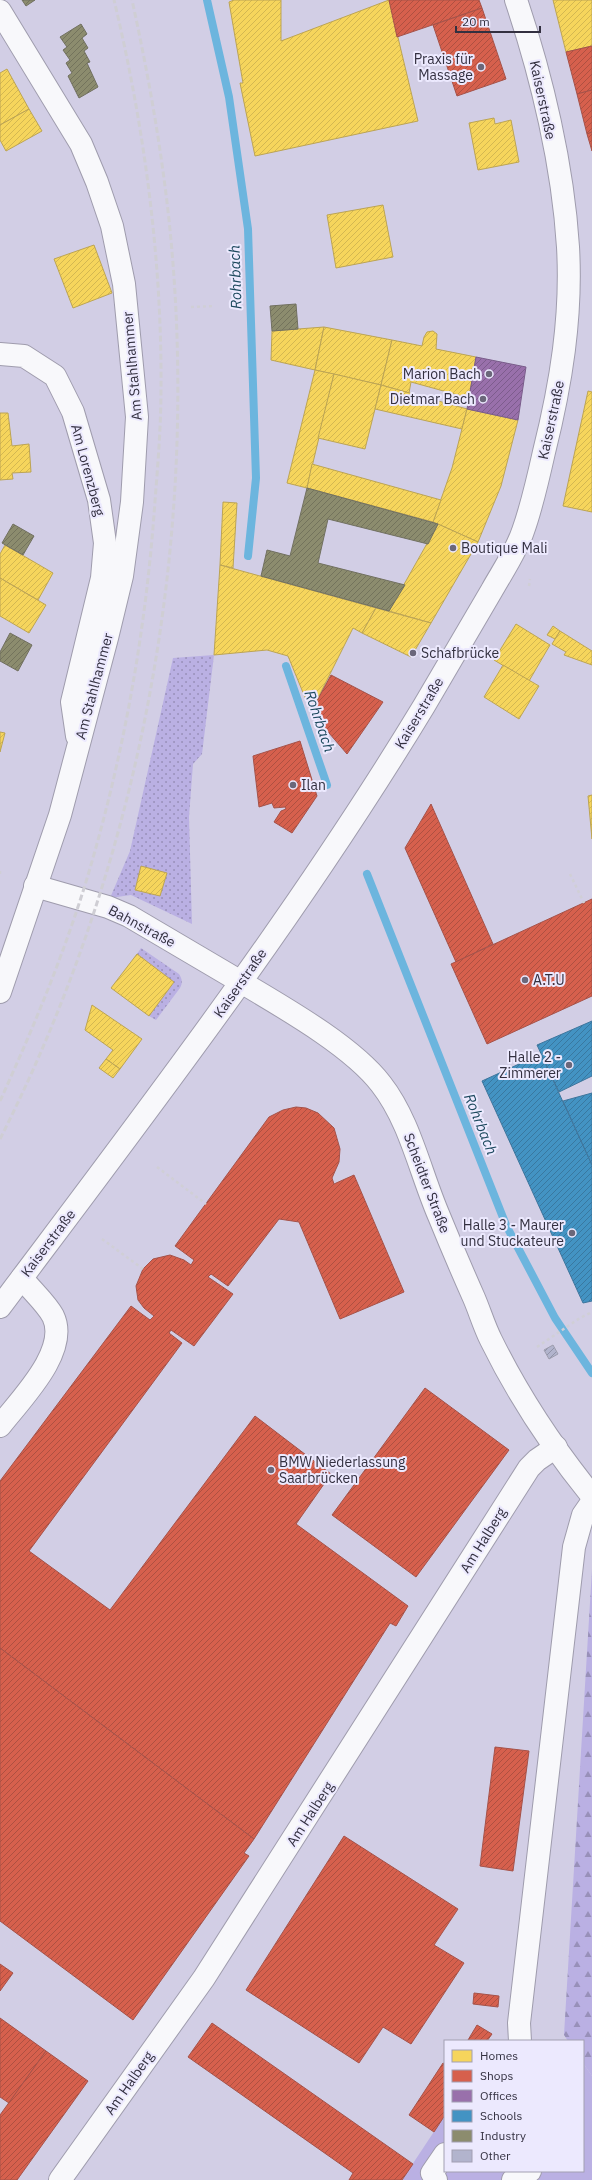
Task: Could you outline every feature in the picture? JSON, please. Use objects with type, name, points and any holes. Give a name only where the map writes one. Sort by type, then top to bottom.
[{"type":"street","name":"Kaiserstraße","points":[[0,1307],[241,982],[392,757],[441,677],[522,536],[558,396],[566,342],[568,246],[562,191],[545,100],[532,47],[516,0]]},
{"type":"street","name":"Am Stahlhammer","points":[[0,11],[81,144],[98,182],[112,226],[124,284],[127,309],[138,417],[132,502],[122,576],[79,745]]},
{"type":"street","name":"Am Lorenzberg","points":[[0,354],[24,356],[54,376],[73,412],[99,500],[105,543],[102,578],[72,702],[79,745]]},
{"type":"street","points":[[0,992],[60,815],[79,745]]},
{"type":"street","name":"Bahnstraße","points":[[35,886],[108,907],[129,916],[241,982]]},
{"type":"street","name":"Scheidter Straße","points":[[241,982],[280,1005],[338,1045],[381,1083],[395,1106],[408,1135],[436,1210],[490,1338],[514,1384],[556,1447],[592,1496]]},
{"type":"street","points":[[0,1426],[44,1367],[55,1348],[57,1329],[52,1316],[22,1278]]},
{"type":"street","name":"Am Halberg","points":[[60,2180],[204,1978],[529,1468],[537,1460],[556,1447]]},
{"type":"street","points":[[517,2035],[574,1547],[583,1515],[592,1502]]},
{"type":"street","points":[[436,2180],[432,2174],[444,2156]]},
{"type":"street","points":[[513,2180],[528,2172]]},
{"type":"path","points":[[191,307],[215,306]]},
{"type":"path","points":[[0,871],[0,876]]},
{"type":"path","points":[[570,874],[584,903]]},
{"type":"path","points":[[157,1168],[206,1204]]},
{"type":"path","points":[[102,1239],[143,1269]]},
{"type":"path","points":[[536,1347],[580,1318],[592,1312]]},
{"type":"green space","points":[[214,655],[202,754],[193,764],[189,817],[192,924],[131,895],[110,898],[130,851],[173,658]]},
{"type":"green space","points":[[141,948],[179,974],[181,979],[182,984],[180,988],[156,1020],[149,1016],[174,982],[137,954]]},
{"type":"green space","points":[[592,1569],[592,2076],[584,2064],[584,2040],[567,2040],[564,2035]]},
{"type":"green space","points":[[584,2064],[592,2076],[592,2180],[402,2180],[444,2117],[444,2172],[584,2172]]},
{"type":"building: Homes","points":[[234,0],[281,0],[281,41],[389,0],[418,121],[255,156],[240,83],[243,83],[229,2]]},
{"type":"building: Homes","points":[[553,0],[592,0],[592,46],[566,52]]},
{"type":"building: Homes","points":[[7,69],[29,109],[0,125],[0,73]]},
{"type":"building: Homes","points":[[29,109],[42,131],[6,151],[0,140],[0,125]]},
{"type":"building: Homes","points":[[494,118],[495,124],[511,120],[519,162],[478,170],[469,123]]},
{"type":"building: Homes","points":[[383,205],[393,257],[336,268],[327,215]]},
{"type":"building: Homes","points":[[94,245],[112,293],[73,308],[54,259]]},
{"type":"building: Homes","points":[[324,327],[315,370],[271,360],[272,331]]},
{"type":"building: Homes","points":[[324,327],[392,340],[381,385],[315,370]]},
{"type":"building: Homes","points":[[433,331],[437,334],[436,349],[476,357],[469,398],[411,382],[409,393],[381,385],[392,340],[422,346],[427,332]]},
{"type":"building: Homes","points":[[315,370],[334,374],[307,488],[287,483]]},
{"type":"building: Homes","points":[[334,374],[381,385],[365,449],[318,438]]},
{"type":"building: Homes","points":[[381,385],[467,409],[462,429],[375,409]]},
{"type":"building: Homes","points":[[588,391],[592,392],[592,512],[563,506]]},
{"type":"building: Homes","points":[[467,409],[518,420],[501,486],[478,542],[433,522],[452,468]]},
{"type":"building: Homes","points":[[0,413],[8,413],[12,446],[29,444],[31,472],[12,473],[13,479],[0,480]]},
{"type":"building: Homes","points":[[312,464],[441,500],[433,522],[307,488]]},
{"type":"building: Homes","points":[[223,502],[237,503],[233,568],[220,565]]},
{"type":"building: Homes","points":[[438,524],[478,542],[431,623],[389,611]]},
{"type":"building: Homes","points":[[5,545],[53,573],[38,600],[0,578],[0,554]]},
{"type":"building: Homes","points":[[220,565],[376,608],[362,633],[353,628],[311,712],[288,656],[267,650],[214,655]]},
{"type":"building: Homes","points":[[0,578],[46,605],[29,633],[0,616]]},
{"type":"building: Homes","points":[[376,608],[431,623],[411,657],[362,633]]},
{"type":"building: Homes","points":[[516,624],[550,645],[529,681],[494,660]]},
{"type":"building: Homes","points":[[553,626],[560,631],[555,639],[547,635]]},
{"type":"building: Homes","points":[[560,631],[592,651],[592,665],[564,655],[566,652],[552,644]]},
{"type":"building: Homes","points":[[503,665],[539,686],[519,719],[484,697]]},
{"type":"building: Homes","points":[[0,732],[5,733],[0,752]]},
{"type":"building: Homes","points":[[592,795],[592,839],[588,796]]},
{"type":"building: Homes","points":[[141,866],[167,873],[160,896],[135,890]]},
{"type":"building: Homes","points":[[137,954],[174,982],[149,1016],[111,988]]},
{"type":"building: Homes","points":[[92,1005],[142,1039],[120,1069],[106,1059],[113,1050],[85,1030]]},
{"type":"building: Homes","points":[[106,1059],[120,1069],[113,1078],[99,1068]]},
{"type":"building: Shops","points":[[389,0],[479,0],[482,8],[397,37]]},
{"type":"building: Shops","points":[[482,8],[506,79],[457,96],[433,25]]},
{"type":"building: Shops","points":[[592,46],[592,90],[577,94],[566,52]]},
{"type":"building: Shops","points":[[592,90],[592,132],[587,134],[577,94]]},
{"type":"building: Shops","points":[[592,132],[592,151],[587,134]]},
{"type":"building: Shops","points":[[331,675],[383,702],[347,754],[311,712]]},
{"type":"building: Shops","points":[[300,741],[317,796],[292,833],[274,822],[281,811],[286,809],[285,807],[274,808],[272,803],[259,807],[253,756]]},
{"type":"building: Shops","points":[[431,804],[493,944],[456,962],[405,848]]},
{"type":"building: Shops","name":"A.T.U","points":[[592,899],[592,996],[487,1044],[451,964]]},
{"type":"building: Shops","name":"BMW Niederlassung Saarbrücken","points":[[296,1107],[306,1108],[318,1113],[334,1128],[340,1149],[339,1162],[332,1178],[334,1184],[354,1175],[404,1292],[340,1319],[299,1222],[279,1219],[228,1286],[211,1274],[208,1277],[233,1294],[194,1346],[171,1330],[169,1333],[182,1343],[29,1551],[110,1610],[255,1416],[331,1474],[296,1524],[408,1606],[396,1626],[390,1623],[254,1839],[0,1648],[0,1481],[131,1306],[150,1320],[154,1316],[144,1308],[138,1300],[136,1286],[143,1269],[153,1259],[170,1255],[184,1260],[191,1265],[194,1260],[175,1246],[269,1117],[283,1110]]},
{"type":"building: Shops","points":[[425,1388],[509,1450],[416,1577],[332,1515]]},
{"type":"building: Shops","points":[[0,1648],[254,1839],[244,1853],[249,1856],[133,2020],[0,1921]]},
{"type":"building: Shops","points":[[495,1747],[529,1751],[513,1871],[480,1866]]},
{"type":"building: Shops","points":[[344,1836],[458,1909],[434,1945],[464,1963],[411,2044],[383,2027],[359,2063],[246,1990]]},
{"type":"building: Shops","points":[[0,1964],[13,1973],[0,1991]]},
{"type":"building: Shops","points":[[474,1993],[499,1996],[498,2007],[473,2004]]},
{"type":"building: Shops","points":[[0,2018],[46,2051],[9,2103],[0,2097]]},
{"type":"building: Shops","points":[[212,2023],[413,2164],[402,2180],[349,2180],[353,2173],[188,2057]]},
{"type":"building: Shops","points":[[477,2025],[492,2034],[488,2040],[468,2040]]},
{"type":"building: Shops","points":[[46,2051],[88,2081],[17,2180],[0,2180],[0,2115]]},
{"type":"building: Shops","points":[[444,2064],[444,2117],[434,2132],[409,2115]]},
{"type":"building: Offices","points":[[476,357],[526,367],[518,420],[467,409]]},
{"type":"building: Schools","name":"Halle 2 - Zimmerer","points":[[592,1021],[592,1076],[559,1092],[537,1045]]},
{"type":"building: Schools","name":"Halle 3 - Maurer und Stuckateure","points":[[541,1054],[592,1165],[592,1301],[583,1303],[482,1081]]},
{"type":"building: Schools","points":[[592,1093],[592,1165],[563,1101]]},
{"type":"building: Industry","points":[[22,0],[35,0],[26,6]]},
{"type":"building: Industry","points":[[81,24],[87,34],[82,38],[88,48],[84,51],[90,62],[87,63],[98,87],[79,98],[68,76],[72,73],[66,63],[70,60],[63,50],[67,47],[60,37]]},
{"type":"building: Industry","points":[[296,304],[298,329],[272,331],[270,306]]},
{"type":"building: Industry","points":[[307,488],[438,524],[428,544],[328,519],[318,563],[405,585],[389,611],[261,576],[267,550],[290,556]]},
{"type":"building: Industry","points":[[13,524],[34,536],[23,555],[2,543]]},
{"type":"building: Industry","points":[[10,633],[32,645],[18,671],[0,661],[0,652]]},
{"type":"building: Other","points":[[553,1345],[558,1354],[549,1359],[544,1350]]},
{"type":"waterway","name":"Rohrbach","points":[[207,0],[229,97],[248,229],[256,478],[248,556]]},
{"type":"waterway","name":"Rohrbach","points":[[286,666],[327,785]]},
{"type":"waterway","name":"Rohrbach","points":[[367,874],[506,1225],[555,1318],[592,1373]]},
{"type":"railway","points":[[0,1101],[24,1048],[56,967],[76,913],[99,838],[111,791],[131,695],[146,599],[151,550],[160,416],[161,388],[158,291],[149,192],[142,144],[125,47],[114,0]]},
{"type":"railway","points":[[0,1139],[49,1032],[91,921],[125,808],[150,692],[167,574],[176,456],[177,338],[169,220],[162,165],[149,82],[132,0]]},
{"type":"place","name":"Praxis für Massage","points":[[481,67]]},
{"type":"place","name":"Marion Bach","points":[[489,374]]},
{"type":"place","name":"Dietmar Bach","points":[[483,399]]},
{"type":"place","name":"Boutique Mali","points":[[453,548]]},
{"type":"place","name":"Schafbrücke","points":[[413,653]]},
{"type":"place","name":"Ilan","points":[[293,785]]},
{"type":"place","name":"A.T.U","points":[[525,980]]},
{"type":"place","name":"Halle 2 - Zimmerer","points":[[569,1065]]},
{"type":"place","name":"Halle 3 - Maurer und Stuckateure","points":[[572,1233]]},
{"type":"place","name":"BMW Niederlassung Saarbrücken","points":[[271,1470]]}]
